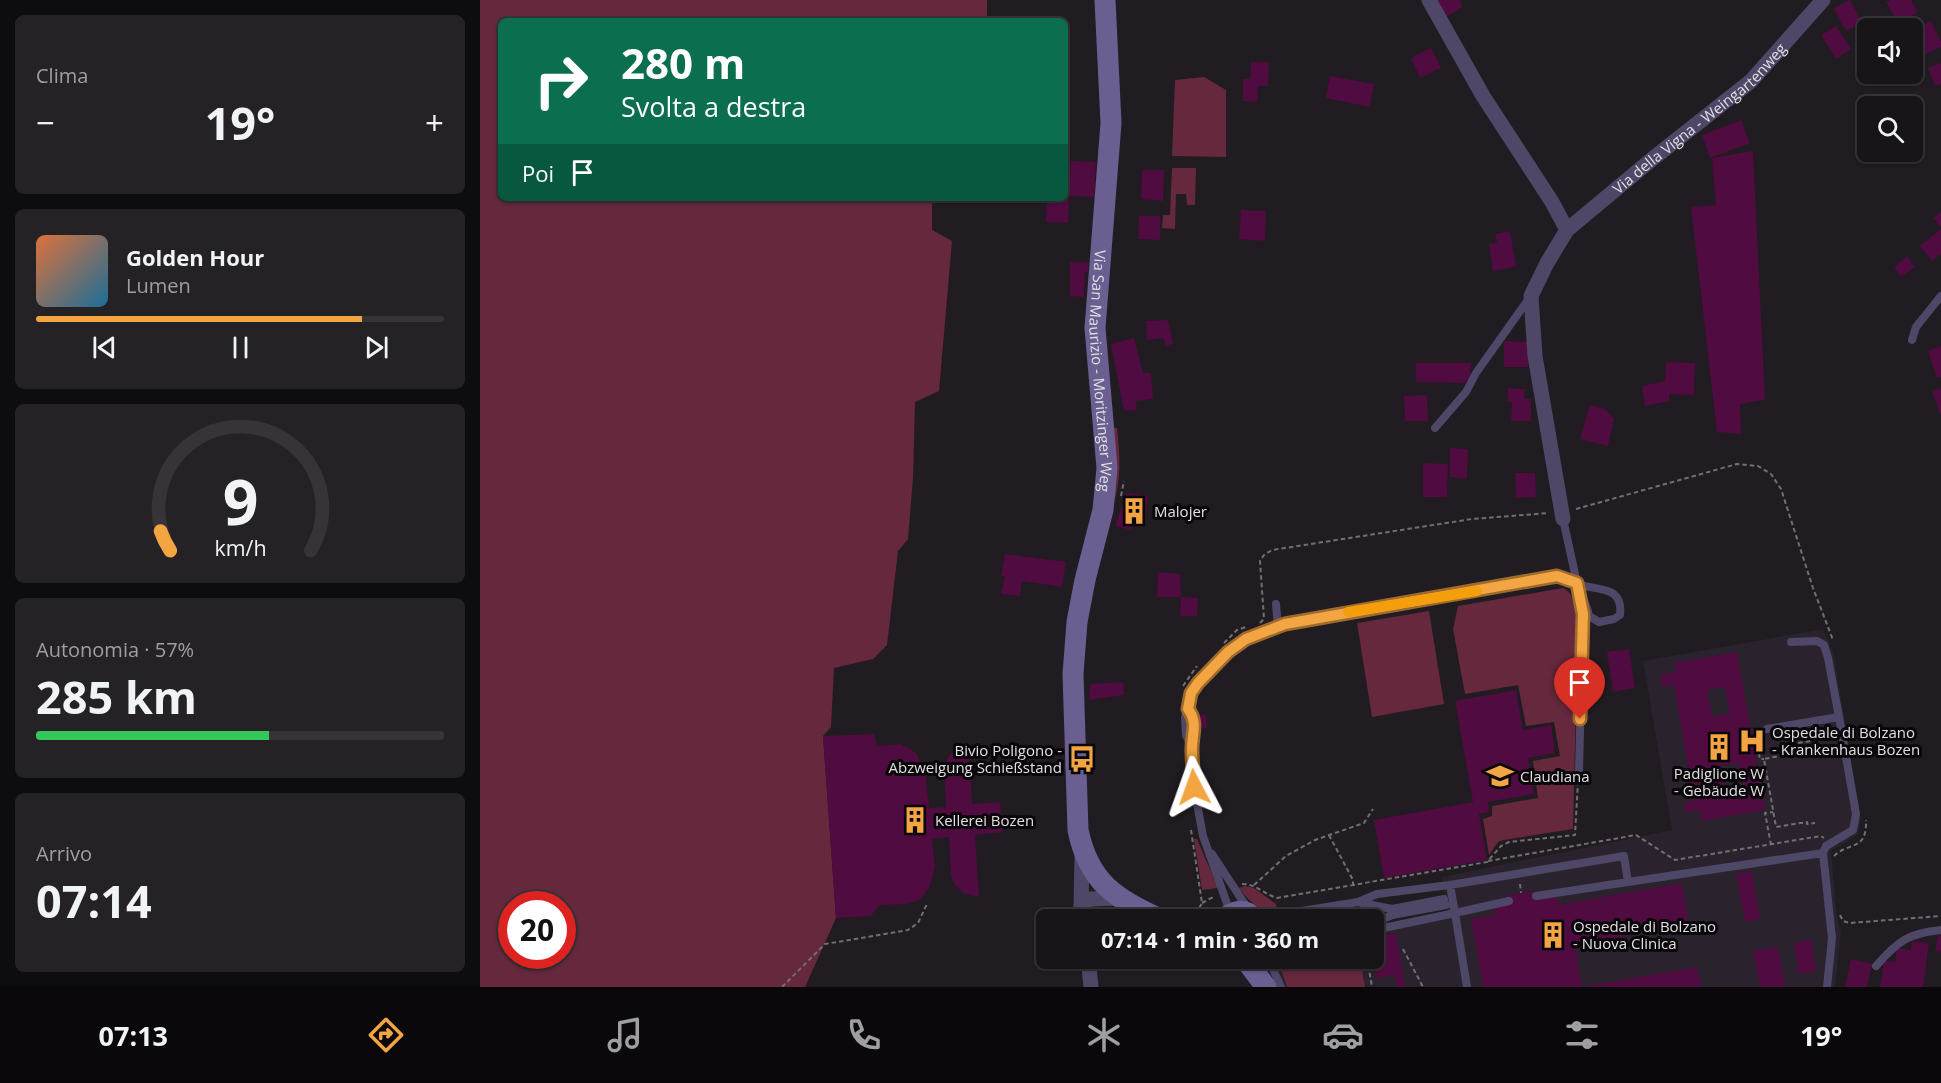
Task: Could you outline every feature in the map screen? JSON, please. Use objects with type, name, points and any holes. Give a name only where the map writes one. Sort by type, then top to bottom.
[{"type":"main road","name":"Via San Maurizio - Moritzinger Weg","points":[[1082,851],[1078,830],[1073,674],[1077,622],[1103,510],[1107,468],[1095,328],[1111,123],[1105,0]]},
{"type":"main road","points":[[1082,851],[1092,870],[1120,898],[1142,909]]},
{"type":"main road","points":[[1252,969],[1266,987]]},
{"type":"main road","points":[[1265,969],[1274,987]]},
{"type":"street","points":[[1429,0],[1483,96],[1552,202],[1567,230]]},
{"type":"street","name":"Via della Vigna - Weingartenweg","points":[[1562,516],[1535,356],[1531,296],[1547,263],[1567,230],[1751,81],[1823,0]]},
{"type":"street","name":"Via San Maurizio - Moritzinger Weg","points":[[1082,851],[1082,909]]},
{"type":"street","points":[[1084,909],[1090,899],[1120,898]]},
{"type":"street","points":[[1089,969],[1091,987]]},
{"type":"lane","name":"Via della Vigna - Weingartenweg","points":[[1435,428],[1466,392],[1476,373],[1531,296]]},
{"type":"lane","points":[[1912,340],[1916,327],[1941,296]]},
{"type":"lane","name":"Via della Vigna - Weingartenweg","points":[[1562,516],[1583,614],[1579,771]]},
{"type":"lane","points":[[1236,909],[1224,892],[1206,845],[1194,787],[1192,748],[1186,735],[1185,717],[1191,693],[1228,652],[1246,639],[1278,627],[1393,604],[1557,576],[1577,586],[1612,592],[1619,600],[1620,615],[1614,619],[1599,622],[1593,620],[1589,616],[1587,605],[1577,586]]},
{"type":"lane","points":[[1276,604],[1278,627]]},
{"type":"lane","points":[[1791,642],[1817,641],[1824,645],[1856,814],[1853,830],[1826,846],[1823,853],[1832,938],[1827,987]]},
{"type":"lane","points":[[1767,729],[1839,717]]},
{"type":"lane","points":[[1206,845],[1233,888],[1239,909]]},
{"type":"lane","points":[[1536,896],[1823,853]]},
{"type":"lane","points":[[1303,909],[1358,902],[1377,894],[1450,885],[1624,856],[1628,882]]},
{"type":"lane","points":[[1450,885],[1467,987]]},
{"type":"lane","points":[[1384,928],[1509,901]]},
{"type":"lane","points":[[1358,902],[1392,909],[1445,902],[1384,919]]},
{"type":"lane","points":[[1367,904],[1368,909]]},
{"type":"lane","points":[[1876,966],[1893,947],[1905,939],[1920,932],[1941,930]]},
{"type":"lane","points":[[1273,969],[1281,987]]},
{"type":"path","points":[[1221,646],[1237,630],[1264,619],[1260,561],[1272,550],[1472,519],[1562,516],[1737,464],[1758,466],[1771,474],[1781,489],[1813,588],[1834,642]]},
{"type":"path","points":[[1181,690],[1185,681],[1204,661]]},
{"type":"path","points":[[1755,731],[1760,759],[1789,754],[1787,745],[1810,741]]},
{"type":"path","points":[[1764,759],[1776,827],[1807,822],[1808,824],[1815,823]]},
{"type":"path","points":[[1487,862],[1500,846],[1509,842],[1575,835],[1579,771]]},
{"type":"path","points":[[1254,885],[1286,856],[1315,840],[1364,823],[1373,809]]},
{"type":"path","points":[[1771,845],[1765,813],[1773,812]]},
{"type":"path","points":[[1834,863],[1834,855],[1858,845],[1864,837],[1866,823],[1864,812]]},
{"type":"path","points":[[1190,825],[1202,903]]},
{"type":"path","points":[[1329,835],[1355,886]]},
{"type":"path","points":[[1233,888],[1244,883],[1254,885],[1268,895],[1277,898],[1636,835],[1676,860],[1821,836],[1831,843]]},
{"type":"path","points":[[1199,909],[1202,903],[1224,892]]},
{"type":"path","points":[[782,987],[825,944],[908,930],[918,923],[927,904]]},
{"type":"path","points":[[1839,912],[1843,921],[1850,923],[1941,916]]},
{"type":"path","points":[[1403,949],[1423,987]]},
{"type":"path","points":[[1369,969],[1372,987]]},
{"type":"shaded area","points":[[480,0],[987,0],[987,18],[498,18],[498,201],[932,201],[932,230],[952,241],[939,391],[915,402],[913,478],[908,539],[898,551],[887,645],[873,659],[834,668],[831,727],[823,736],[836,918],[805,987],[480,987]]},
{"type":"shaded area","points":[[1204,77],[1226,90],[1226,157],[1172,156],[1175,80]]},
{"type":"shaded area","points":[[1172,168],[1196,168],[1195,205],[1187,205],[1186,194],[1176,194],[1175,229],[1162,228],[1163,215],[1170,215]]},
{"type":"shaded area","points":[[1111,427],[1117,428],[1119,463],[1118,483],[1110,518]]},
{"type":"shaded area","points":[[1563,588],[1572,598],[1578,622],[1573,829],[1504,840],[1498,842],[1489,855],[1483,819],[1492,816],[1492,806],[1538,798],[1533,761],[1560,756],[1554,722],[1526,726],[1518,685],[1465,694],[1453,629],[1458,606]]},
{"type":"shaded area","points":[[1429,611],[1444,704],[1372,717],[1357,623]]},
{"type":"shaded area","name":"Ospedale di Bolzano - Krankenhaus Bozen","points":[[1823,629],[1834,654],[1861,821],[1858,834],[1831,851],[1837,918],[1841,931],[1835,987],[1283,987],[1275,969],[1384,969],[1384,930],[1449,917],[1442,877],[1672,830],[1643,661]]},
{"type":"shaded area","points":[[1194,839],[1197,839],[1218,888],[1202,890]]},
{"type":"shaded area","points":[[1245,886],[1254,888],[1276,904],[1277,909],[1260,908],[1239,888]]},
{"type":"shaded area","points":[[1281,969],[1362,969],[1365,987],[1287,987]]},
{"type":"building","points":[[1435,0],[1460,0],[1462,7],[1444,18]]},
{"type":"building","points":[[1850,0],[1859,18],[1857,18],[1857,26],[1846,31],[1834,8]]},
{"type":"building","points":[[1911,0],[1918,12],[1907,18],[1895,18],[1886,2]]},
{"type":"building","points":[[1931,21],[1941,47],[1923,55],[1923,25]]},
{"type":"building","points":[[1836,26],[1851,49],[1836,59],[1821,35]]},
{"type":"building","points":[[1431,48],[1441,68],[1420,78],[1411,58]]},
{"type":"building","points":[[1251,62],[1269,62],[1268,86],[1258,86],[1257,102],[1243,101],[1243,79],[1250,79]]},
{"type":"building","points":[[1941,63],[1941,84],[1935,86],[1928,68]]},
{"type":"building","points":[[1330,76],[1374,84],[1370,107],[1326,98]]},
{"type":"building","points":[[1741,120],[1750,143],[1710,158],[1702,135]]},
{"type":"building","points":[[1753,151],[1765,400],[1740,404],[1741,434],[1717,432],[1691,207],[1716,205],[1712,158]]},
{"type":"building","points":[[1071,161],[1096,162],[1094,197],[1069,196]]},
{"type":"building","points":[[1142,170],[1164,170],[1163,201],[1141,199]]},
{"type":"building","points":[[1069,196],[1068,223],[1046,222],[1047,201],[1068,201]]},
{"type":"building","points":[[1241,210],[1266,211],[1265,241],[1239,239]]},
{"type":"building","points":[[1941,212],[1941,228],[1933,218]]},
{"type":"building","points":[[1139,216],[1160,216],[1160,240],[1138,239]]},
{"type":"building","points":[[1941,229],[1941,254],[1932,261],[1920,246]]},
{"type":"building","points":[[1510,231],[1516,267],[1493,271],[1489,244],[1497,243],[1495,234]]},
{"type":"building","points":[[1907,256],[1915,267],[1901,277],[1894,267]]},
{"type":"building","points":[[1070,262],[1088,262],[1088,272],[1085,272],[1084,297],[1070,296]]},
{"type":"building","points":[[1168,320],[1173,344],[1166,346],[1163,338],[1147,340],[1146,321]]},
{"type":"building","points":[[1134,338],[1143,373],[1151,373],[1153,399],[1136,401],[1137,410],[1124,411],[1111,344]]},
{"type":"building","points":[[1504,341],[1529,342],[1528,367],[1504,367]]},
{"type":"building","points":[[1941,346],[1941,377],[1937,378],[1928,351]]},
{"type":"building","points":[[1666,362],[1695,363],[1694,395],[1669,394],[1669,401],[1645,406],[1642,386],[1665,381]]},
{"type":"building","points":[[1416,363],[1471,363],[1470,375],[1465,383],[1416,382]]},
{"type":"building","points":[[1508,388],[1525,389],[1524,399],[1531,399],[1531,421],[1511,421],[1512,402],[1508,402]]},
{"type":"building","points":[[1941,388],[1941,416],[1932,392]]},
{"type":"building","points":[[1427,395],[1428,421],[1405,421],[1404,396]]},
{"type":"building","points":[[1590,405],[1605,409],[1614,419],[1608,446],[1580,439]]},
{"type":"building","points":[[1450,448],[1468,449],[1467,479],[1450,477]]},
{"type":"building","points":[[1423,463],[1448,464],[1447,497],[1423,497]]},
{"type":"building","points":[[1515,473],[1535,473],[1536,497],[1516,498]]},
{"type":"building","name":"Malojer","points":[[1127,493],[1148,496],[1146,514],[1134,512],[1131,530],[1115,526]]},
{"type":"building","points":[[1005,554],[1066,562],[1062,587],[1022,581],[1020,596],[1001,594],[1005,576],[1001,576]]},
{"type":"building","points":[[1158,572],[1180,574],[1181,597],[1157,597]]},
{"type":"building","points":[[1181,597],[1198,598],[1197,616],[1180,616]]},
{"type":"building","points":[[1629,649],[1635,688],[1613,692],[1607,652]]},
{"type":"building","name":"Padiglione W - Gebäude W","points":[[1737,652],[1765,810],[1701,821],[1699,810],[1685,812],[1684,803],[1694,801],[1674,685],[1662,687],[1660,675],[1676,672],[1674,663]],"holes":[[[1725,687],[1730,713],[1713,717],[1707,690]],[[1738,763],[1743,789],[1725,792],[1720,766]]]},
{"type":"building","points":[[1123,682],[1124,695],[1089,700],[1090,684]]},
{"type":"building","name":"Claudiana","points":[[1516,690],[1523,730],[1551,725],[1555,753],[1528,758],[1534,794],[1488,802],[1489,812],[1479,814],[1487,860],[1384,878],[1374,820],[1473,802],[1455,701]]},
{"type":"building","points":[[1206,714],[1207,728],[1201,728],[1200,715]]},
{"type":"building","name":"Kellerei Bozen","points":[[874,734],[877,746],[901,744],[916,753],[925,771],[929,808],[946,807],[944,769],[948,757],[956,749],[969,746],[972,804],[1000,802],[1003,832],[975,835],[979,897],[965,894],[955,885],[951,875],[949,837],[932,839],[935,867],[929,888],[920,900],[905,904],[879,905],[871,916],[836,918],[823,736]]},
{"type":"building","points":[[1752,871],[1760,919],[1745,922],[1736,874]]},
{"type":"building","name":"Ospedale di Bolzano - Nuova Clinica","points":[[1682,883],[1689,925],[1575,945],[1582,987],[1483,987],[1471,919],[1495,915],[1493,907],[1509,904],[1508,895],[1535,891],[1537,899],[1556,896],[1558,905]]},
{"type":"building","points":[[1396,933],[1405,987],[1397,987],[1394,975],[1376,978],[1374,969],[1384,969],[1384,935]]},
{"type":"building","points":[[1938,935],[1941,936],[1941,952],[1935,951]]},
{"type":"building","points":[[1811,939],[1816,971],[1799,974],[1794,943]]},
{"type":"building","points":[[1912,941],[1929,943],[1923,987],[1880,987],[1884,961],[1895,962],[1897,948],[1911,950]]},
{"type":"building","points":[[1778,947],[1785,987],[1760,987],[1753,951]]},
{"type":"building","points":[[1851,959],[1872,964],[1867,987],[1845,987]]},
{"type":"building","points":[[1697,967],[1701,987],[1588,987],[1588,986]]},
{"type":"slow traffic","points":[[1348,612],[1477,591]]},
{"type":"place","name":"Malojer","points":[[1134,511]]},
{"type":"place","name":"Ospedale di Bolzano - Krankenhaus Bozen","points":[[1752,741]]},
{"type":"place","name":"Padiglione W - Gebäude W","points":[[1719,747]]},
{"type":"place","name":"Bivio Poligono - Abzweigung Schießstand","points":[[1082,759]]},
{"type":"place","name":"Claudiana","points":[[1500,776]]},
{"type":"place","name":"Kellerei Bozen","points":[[915,820]]},
{"type":"place","name":"Ospedale di Bolzano - Nuova Clinica","points":[[1553,935]]},
{"type":"route","points":[[1194,787],[1192,748],[1195,734],[1193,716],[1188,709],[1191,693],[1209,669],[1246,639],[1285,624],[1393,604],[1557,576],[1577,583],[1583,614],[1580,719]]}]
